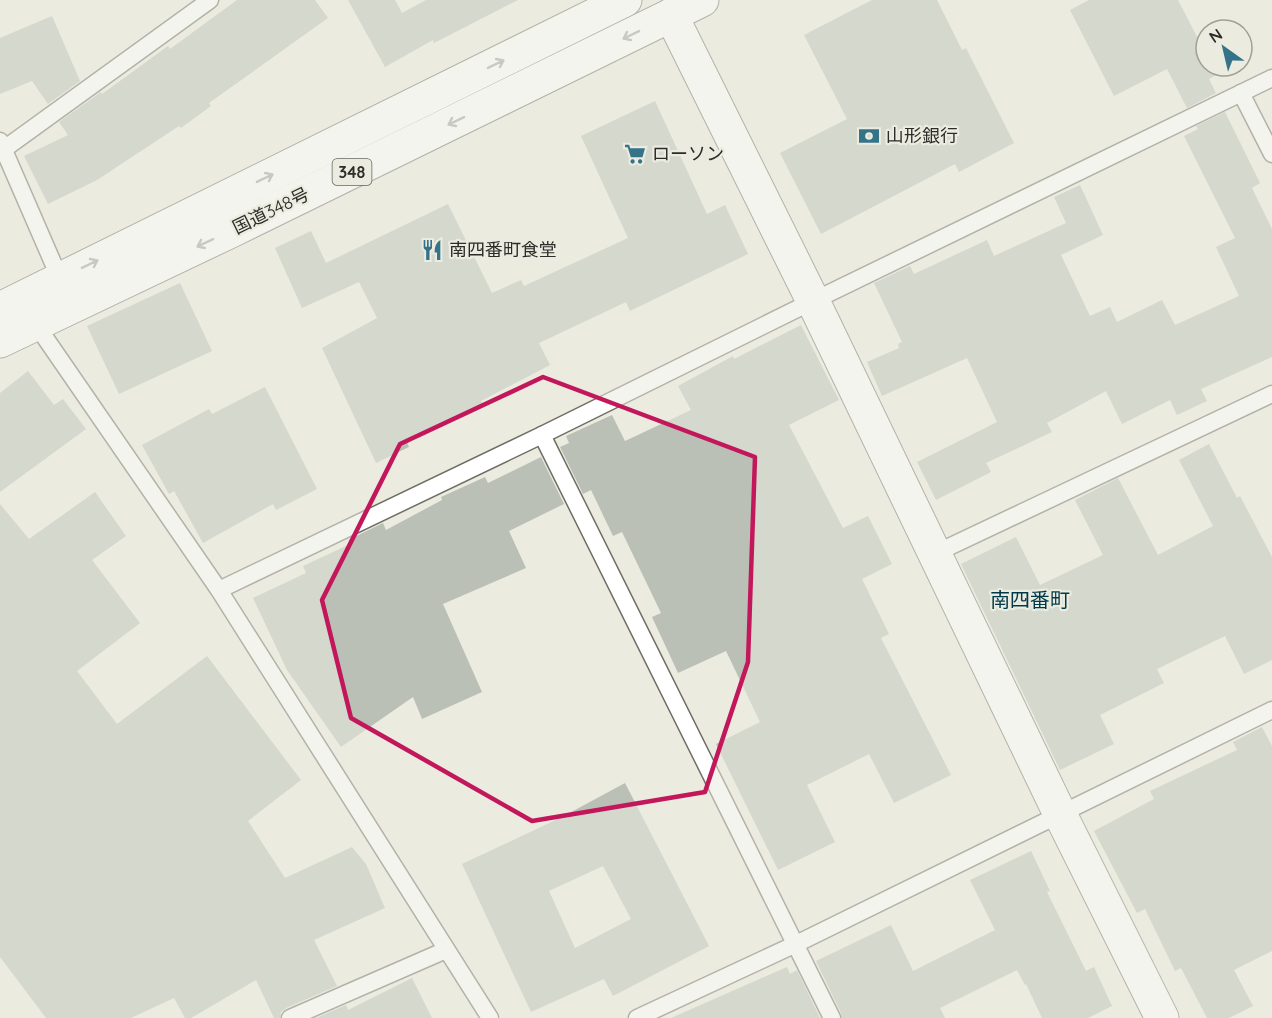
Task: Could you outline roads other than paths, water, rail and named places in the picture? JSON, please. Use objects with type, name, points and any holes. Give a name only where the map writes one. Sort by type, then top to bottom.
[{"type":"main road","name":"国道348号","points":[[0,309],[625,0]]},
{"type":"main road","name":"国道348号","points":[[0,341],[233,230],[702,0]]},
{"type":"main road","points":[[671,15],[813,301],[1060,814],[1162,1018]]},
{"type":"lane","points":[[60,279],[1,147],[210,0]]},
{"type":"lane","points":[[219,590],[542,435],[1272,78]]},
{"type":"lane","points":[[1241,93],[1272,154]]},
{"type":"lane","points":[[35,323],[219,590],[490,1018]]},
{"type":"lane","points":[[934,554],[1272,394]]},
{"type":"lane","points":[[542,435],[832,1018]]},
{"type":"lane","points":[[637,1018],[796,944],[1272,710]]},
{"type":"lane","points":[[290,1018],[446,950]]},
{"type":"place","name":"山形銀行","points":[[869,136]]},
{"type":"place","name":"ローソン","points":[[635,154]]},
{"type":"place","name":"南四番町食堂","points":[[432,250]]},
{"type":"district","name":"南四番町","points":[[1030,600]]}]
